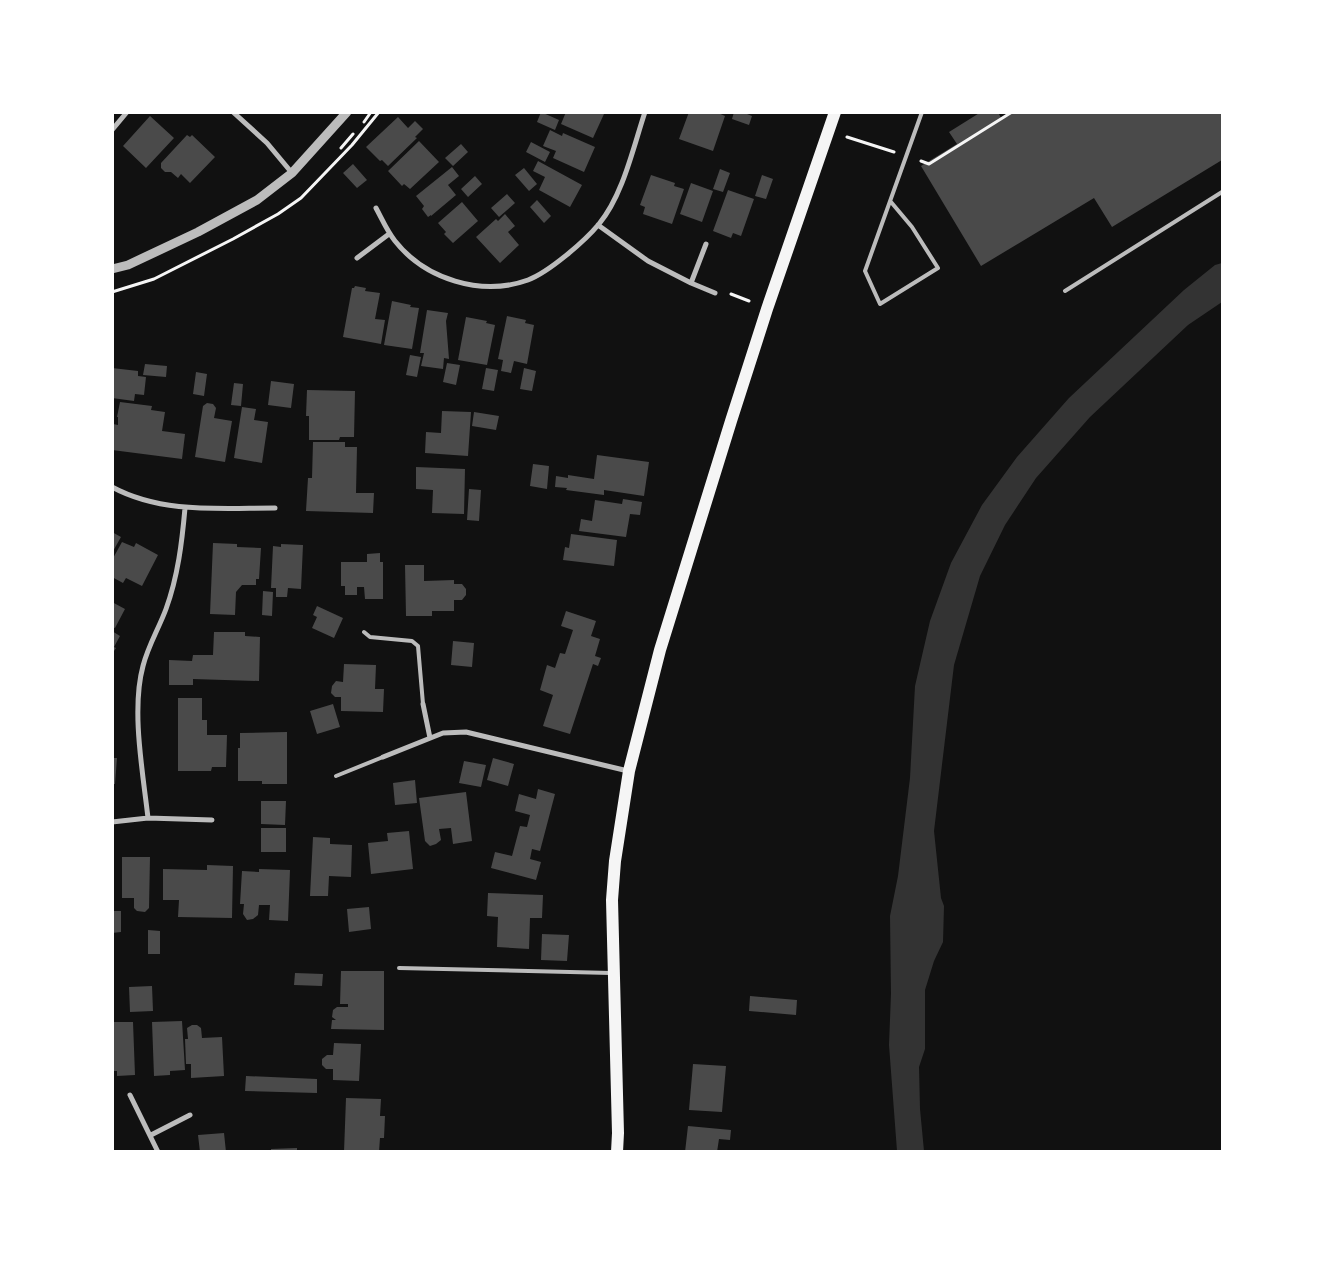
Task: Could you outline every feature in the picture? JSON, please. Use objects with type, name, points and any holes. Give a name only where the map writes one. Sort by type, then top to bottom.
[{"type":"main road","points":[[617,1152],[612,890],[629,771],[660,650],[730,420],[835,112]]},
{"type":"street","points":[[112,130],[127,112]]},
{"type":"street","points":[[232,112],[267,143],[292,173]]},
{"type":"street","points":[[112,268],[128,265],[198,232],[257,200],[292,173],[347,112]]},
{"type":"street","points":[[376,208],[389,234],[405,252],[440,276],[460,283],[486,286],[506,286],[529,280],[551,266],[598,226],[612,205],[645,112]]},
{"type":"street","points":[[598,226],[648,261],[715,293]]},
{"type":"street","points":[[357,258],[389,234]]},
{"type":"street","points":[[691,283],[706,244]]},
{"type":"street","points":[[112,487],[130,497],[184,508],[275,508]]},
{"type":"street","points":[[148,818],[138,721],[139,691],[142,666],[166,610],[174,582],[182,542],[184,508]]},
{"type":"street","points":[[423,704],[430,738]]},
{"type":"street","points":[[383,757],[430,738],[452,732],[466,732],[629,771]]},
{"type":"street","points":[[112,822],[148,818],[212,820]]},
{"type":"street","points":[[130,1094],[158,1152]]},
{"type":"street","points":[[151,1135],[190,1115]]},
{"type":"lane","points":[[891,202],[912,227],[938,268],[880,304],[865,271],[922,112]]},
{"type":"lane","points":[[1065,291],[1222,192]]},
{"type":"lane","points":[[364,632],[370,637],[412,641],[418,646],[423,704]]},
{"type":"lane","points":[[336,776],[383,757]]},
{"type":"lane","points":[[399,968],[613,974]]},
{"type":"path","points":[[715,293],[719,290],[767,309]]},
{"type":"shaded area","points":[[1222,263],[1222,302],[1188,325],[1090,417],[1036,478],[1005,525],[980,576],[954,665],[934,831],[941,898],[944,906],[943,942],[934,961],[925,990],[925,1049],[919,1067],[924,1151],[897,1151],[889,1045],[891,994],[890,916],[898,876],[910,778],[915,686],[930,621],[951,563],[982,505],[1017,457],[1069,398],[1184,290],[1215,265]]},
{"type":"building","points":[[541,112],[559,120],[555,130],[537,122]]},
{"type":"building","points":[[566,112],[600,112],[604,114],[593,138],[561,124]]},
{"type":"building","points":[[689,112],[716,112],[725,116],[713,151],[679,139]]},
{"type":"building","points":[[734,112],[742,112],[752,116],[749,125],[732,119]]},
{"type":"building","points":[[981,112],[998,112],[1001,118],[1009,112],[1222,112],[1222,160],[1112,227],[1094,198],[981,266],[921,166],[957,144],[949,132]]},
{"type":"building","points":[[150,116],[174,138],[146,168],[123,146]]},
{"type":"building","points":[[398,117],[408,128],[415,121],[423,129],[415,137],[417,138],[388,166],[366,147]]},
{"type":"building","points":[[550,130],[562,136],[563,133],[595,147],[584,172],[553,158],[556,151],[543,146]]},
{"type":"building","points":[[187,135],[190,137],[192,135],[215,157],[190,183],[181,174],[178,178],[171,172],[165,172],[161,168],[161,163]]},
{"type":"building","points":[[419,141],[439,162],[410,189],[404,184],[402,186],[388,171]]},
{"type":"building","points":[[531,142],[550,152],[545,162],[526,152]]},
{"type":"building","points":[[461,144],[468,152],[453,166],[445,158]]},
{"type":"building","points":[[538,161],[582,185],[570,207],[539,190],[545,177],[533,171]]},
{"type":"building","points":[[353,164],[367,180],[357,188],[343,173]]},
{"type":"building","points":[[452,167],[459,176],[448,185],[456,195],[428,217],[422,209],[424,206],[416,196]]},
{"type":"building","points":[[524,168],[537,184],[529,191],[515,175]]},
{"type":"building","points":[[720,169],[730,173],[723,192],[713,189]]},
{"type":"building","points":[[651,175],[675,183],[674,186],[684,189],[672,224],[643,214],[645,207],[640,205]]},
{"type":"building","points":[[762,175],[773,179],[766,199],[755,196]]},
{"type":"building","points":[[475,176],[482,184],[468,197],[461,189]]},
{"type":"building","points":[[691,183],[713,191],[702,222],[680,214]]},
{"type":"building","points":[[728,190],[754,199],[741,236],[733,233],[731,238],[713,231]]},
{"type":"building","points":[[507,194],[515,203],[499,217],[491,208]]},
{"type":"building","points":[[537,200],[551,216],[544,223],[530,207]]},
{"type":"building","points":[[462,202],[478,221],[453,243],[444,234],[446,232],[438,223]]},
{"type":"building","points":[[505,214],[515,226],[508,232],[519,245],[500,263],[476,237],[496,219],[498,221]]},
{"type":"building","points":[[355,286],[366,288],[365,291],[380,293],[375,319],[385,320],[381,344],[343,337],[352,288]]},
{"type":"building","points":[[392,301],[419,308],[412,349],[384,345]]},
{"type":"building","points":[[427,310],[448,313],[446,321],[449,359],[444,358],[443,369],[421,366],[424,353],[420,353]]},
{"type":"building","points":[[507,316],[526,320],[525,323],[534,325],[527,364],[514,361],[511,373],[501,371],[503,360],[498,359]]},
{"type":"building","points":[[466,317],[487,321],[486,323],[495,325],[487,365],[458,360]]},
{"type":"building","points":[[410,355],[421,357],[417,377],[406,375]]},
{"type":"building","points":[[447,363],[460,365],[456,385],[443,382]]},
{"type":"building","points":[[145,364],[167,366],[166,377],[143,375]]},
{"type":"building","points":[[112,368],[138,371],[138,376],[146,377],[144,395],[135,394],[134,401],[112,398]]},
{"type":"building","points":[[486,368],[498,370],[494,391],[482,389]]},
{"type":"building","points":[[524,368],[536,371],[532,391],[520,389]]},
{"type":"building","points":[[196,372],[207,374],[204,396],[193,394]]},
{"type":"building","points":[[271,381],[294,384],[291,408],[268,405]]},
{"type":"building","points":[[234,383],[243,384],[241,406],[231,405]]},
{"type":"building","points":[[307,390],[355,391],[354,437],[340,437],[339,440],[309,440],[309,416],[306,416]]},
{"type":"building","points":[[120,402],[152,406],[151,410],[165,412],[162,431],[185,434],[182,459],[112,450],[113,424],[118,425],[117,417]]},
{"type":"building","points":[[207,403],[213,404],[216,408],[214,418],[232,421],[225,462],[195,457],[203,406]]},
{"type":"building","points":[[242,407],[256,409],[254,420],[268,422],[262,463],[234,458]]},
{"type":"building","points":[[442,411],[471,412],[468,456],[425,453],[426,432],[441,433]]},
{"type":"building","points":[[474,412],[499,416],[496,430],[472,426]]},
{"type":"building","points":[[313,442],[345,442],[345,447],[357,447],[356,493],[374,493],[373,513],[306,511],[308,478],[312,478]]},
{"type":"building","points":[[597,455],[649,462],[644,496],[604,490],[604,495],[555,487],[556,476],[568,478],[568,475],[594,479]]},
{"type":"building","points":[[533,464],[549,466],[547,489],[530,486]]},
{"type":"building","points":[[416,467],[465,469],[464,514],[432,513],[433,490],[416,489]]},
{"type":"building","points":[[469,489],[481,490],[479,521],[467,520]]},
{"type":"building","points":[[623,499],[642,502],[640,515],[630,514],[626,537],[579,531],[581,519],[592,521],[595,500],[622,504]]},
{"type":"building","points":[[112,532],[121,537],[112,553]]},
{"type":"building","points":[[571,534],[617,540],[614,566],[563,560],[565,547],[569,548]]},
{"type":"building","points":[[122,542],[134,547],[136,543],[158,555],[142,586],[126,578],[123,583],[112,577],[112,560]]},
{"type":"building","points":[[213,543],[261,548],[259,579],[256,579],[256,585],[242,585],[236,592],[235,615],[210,614]]},
{"type":"building","points":[[281,544],[303,545],[301,589],[288,588],[287,597],[276,597],[276,588],[271,588],[273,546],[281,547]]},
{"type":"building","points":[[380,553],[380,562],[383,562],[383,599],[365,599],[364,587],[357,587],[357,595],[345,595],[345,586],[341,586],[341,562],[367,562],[367,554]]},
{"type":"building","points":[[405,565],[424,565],[424,581],[454,580],[454,584],[462,584],[466,589],[466,595],[462,600],[454,600],[454,611],[432,611],[432,616],[406,616]]},
{"type":"building","points":[[263,591],[273,592],[272,616],[262,615]]},
{"type":"building","points":[[112,602],[125,609],[115,628],[112,627]]},
{"type":"building","points":[[317,606],[343,618],[334,638],[312,628],[317,617],[313,615]]},
{"type":"building","points":[[566,611],[596,621],[591,636],[600,639],[595,656],[601,658],[598,666],[593,664],[570,734],[543,726],[553,695],[540,690],[547,665],[555,668],[560,653],[565,654],[573,630],[561,626]]},
{"type":"building","points":[[112,631],[120,636],[112,654]]},
{"type":"building","points":[[214,632],[245,632],[245,636],[260,637],[259,681],[193,679],[193,685],[169,685],[169,660],[192,661],[193,655],[213,655]]},
{"type":"building","points":[[453,641],[474,643],[472,667],[451,665]]},
{"type":"building","points":[[344,664],[376,665],[375,689],[384,689],[383,712],[341,711],[341,697],[335,697],[331,693],[332,686],[336,681],[343,682]]},
{"type":"building","points":[[178,698],[202,698],[202,720],[207,720],[207,735],[227,735],[226,767],[212,767],[211,771],[178,771]]},
{"type":"building","points":[[333,704],[340,727],[317,734],[310,711]]},
{"type":"building","points":[[287,732],[287,784],[262,784],[262,781],[238,781],[240,733]]},
{"type":"building","points":[[112,758],[117,758],[115,784],[112,784]]},
{"type":"building","points":[[493,758],[514,764],[508,786],[487,780]]},
{"type":"building","points":[[464,761],[486,765],[481,787],[459,783]]},
{"type":"building","points":[[415,780],[417,803],[395,805],[393,783]]},
{"type":"building","points":[[538,789],[555,794],[540,851],[532,849],[530,859],[541,862],[536,880],[491,868],[495,852],[512,856],[520,826],[527,827],[530,815],[515,811],[519,794],[536,799]]},
{"type":"building","points":[[466,792],[472,841],[453,844],[451,828],[439,829],[441,840],[430,846],[425,841],[419,798]]},
{"type":"building","points":[[261,801],[286,801],[285,825],[261,824]]},
{"type":"building","points":[[261,828],[286,828],[286,852],[261,852]]},
{"type":"building","points":[[409,831],[413,869],[371,874],[368,843],[388,841],[387,833]]},
{"type":"building","points":[[313,837],[330,838],[330,844],[352,845],[351,877],[329,876],[328,896],[310,896]]},
{"type":"building","points":[[122,857],[150,857],[149,908],[145,912],[137,911],[134,908],[134,898],[122,898]]},
{"type":"building","points":[[207,865],[233,866],[232,918],[178,917],[179,900],[163,900],[163,869],[207,870]]},
{"type":"building","points":[[259,869],[290,870],[288,921],[269,920],[270,905],[259,905],[258,915],[253,919],[247,920],[243,914],[244,904],[240,904],[242,871],[259,872]]},
{"type":"building","points":[[488,893],[543,895],[542,918],[530,918],[529,949],[497,947],[498,917],[487,916]]},
{"type":"building","points":[[369,907],[371,929],[349,932],[347,909]]},
{"type":"building","points":[[112,911],[121,911],[121,932],[112,933]]},
{"type":"building","points":[[148,930],[160,931],[160,954],[148,954]]},
{"type":"building","points":[[542,934],[569,935],[567,961],[541,960]]},
{"type":"building","points":[[341,971],[384,971],[384,1030],[331,1029],[332,1020],[336,1020],[332,1017],[333,1010],[337,1007],[348,1007],[348,1004],[340,1004]]},
{"type":"building","points":[[295,973],[323,974],[322,986],[294,985]]},
{"type":"building","points":[[152,986],[153,1011],[130,1012],[129,987]]},
{"type":"building","points":[[750,996],[797,1000],[796,1015],[749,1011]]},
{"type":"building","points":[[182,1021],[185,1070],[170,1071],[170,1075],[154,1076],[152,1022]]},
{"type":"building","points":[[112,1022],[133,1022],[135,1075],[117,1076],[117,1071],[112,1071]]},
{"type":"building","points":[[197,1025],[201,1028],[202,1038],[222,1037],[224,1076],[191,1078],[191,1064],[186,1064],[185,1039],[188,1039],[187,1028]]},
{"type":"building","points":[[334,1043],[361,1044],[359,1081],[333,1080],[333,1069],[326,1069],[322,1065],[322,1059],[327,1055],[333,1055]]},
{"type":"building","points":[[693,1064],[726,1066],[722,1112],[689,1110]]},
{"type":"building","points":[[246,1076],[317,1079],[317,1093],[245,1091]]},
{"type":"building","points":[[346,1098],[381,1099],[380,1116],[385,1116],[384,1138],[380,1138],[379,1152],[344,1152]]},
{"type":"building","points":[[688,1126],[731,1130],[730,1140],[719,1139],[717,1152],[685,1152]]},
{"type":"building","points":[[224,1133],[226,1152],[200,1152],[198,1135]]},
{"type":"building","points":[[297,1148],[297,1152],[271,1152],[271,1149]]}]
